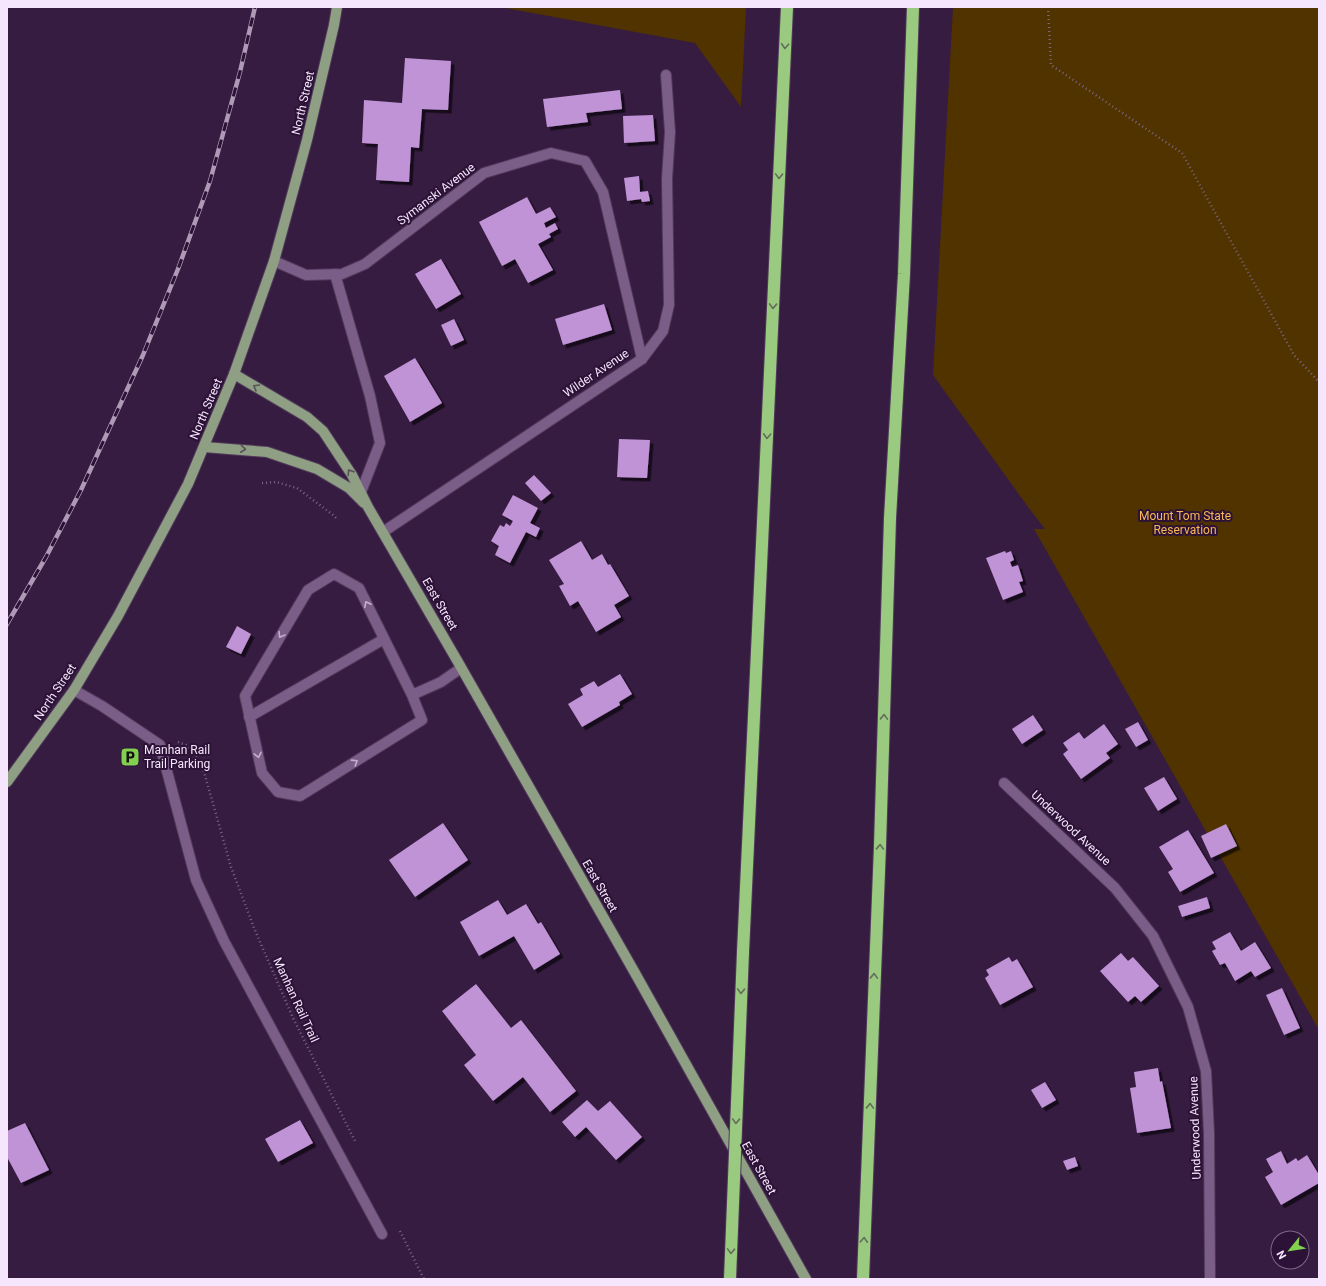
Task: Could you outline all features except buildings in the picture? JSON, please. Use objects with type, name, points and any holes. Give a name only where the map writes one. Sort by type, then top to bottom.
[{"type":"highway","points":[[730,1279],[742,952],[787,7]]},
{"type":"highway","points":[[862,1279],[890,518],[904,274],[913,7]]},
{"type":"main road","name":"North Street","points":[[7,782],[74,690],[118,616],[188,484],[204,447],[234,374],[274,261],[307,140],[337,7]]},
{"type":"main road","name":"East Street","points":[[234,374],[307,417],[323,431],[361,492],[368,507],[631,966],[806,1279]]},
{"type":"main road","name":"East Street","points":[[204,447],[267,452],[317,468],[349,488],[368,507]]},
{"type":"street","name":"Wilder Avenue","points":[[383,532],[642,358],[663,331],[669,305],[667,179],[670,132],[666,75]]},
{"type":"street","name":"Symanski Avenue","points":[[274,261],[306,275],[342,274],[365,264],[484,172],[551,153],[585,161],[603,192],[642,358]]},
{"type":"street","points":[[335,274],[370,396],[380,443],[361,492]]},
{"type":"street","points":[[334,574],[359,588],[412,695],[422,720],[300,796],[278,792],[262,773],[245,696],[308,590],[334,574]]},
{"type":"street","points":[[249,717],[384,639]]},
{"type":"street","points":[[412,695],[441,682],[461,668]]},
{"type":"street","points":[[74,690],[160,745],[196,880],[224,941],[382,1234]]},
{"type":"street","name":"Underwood Avenue","points":[[1004,783],[1115,888],[1153,936],[1188,1007],[1206,1071],[1209,1133],[1210,1279]]},
{"type":"path","points":[[1048,7],[1051,65],[1182,153],[1294,355],[1319,382]]},
{"type":"path","points":[[262,483],[276,482],[296,488],[333,514],[338,520]]},
{"type":"path","name":"Manhan Rail Trail","points":[[160,745],[173,742],[186,745],[193,751],[199,761],[231,867],[254,928],[293,1018],[357,1145]]},
{"type":"path","points":[[399,1229],[424,1279]]},
{"type":"green space","points":[[500,7],[746,7],[741,107],[695,43]]},
{"type":"green space","name":"Mount Tom State Reservation","points":[[953,7],[1319,7],[1319,1030],[1034,529],[1045,529],[933,375]]},
{"type":"railway","points":[[7,624],[46,557],[81,490],[143,355],[178,269],[210,181],[240,72],[255,7]]},
{"type":"place","name":"Manhan Rail Trail Parking","points":[[130,757]]}]
